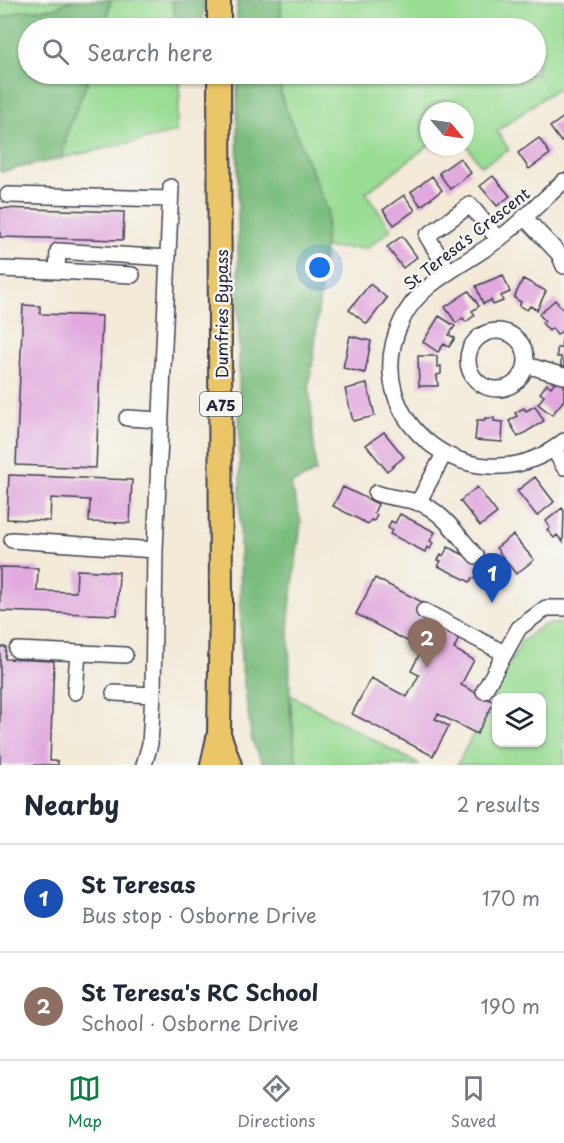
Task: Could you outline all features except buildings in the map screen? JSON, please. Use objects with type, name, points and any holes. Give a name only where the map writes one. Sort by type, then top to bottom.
[{"type":"highway","points":[[219,0],[219,18]]},
{"type":"highway","name":"Dumfries Bypass","points":[[212,765],[219,734],[221,357],[219,84]]},
{"type":"highway","name":"Dumfries Bypass","points":[[219,734],[230,765]]},
{"type":"street","name":"St Teresa's Crescent","points":[[564,181],[498,239],[422,292],[408,307],[396,333],[392,362],[395,391],[407,418],[424,439],[444,454],[471,464],[500,467],[528,462],[559,445],[564,467]]},
{"type":"street","points":[[8,195],[170,193],[155,550],[153,694],[150,744],[144,765]]},
{"type":"street","points":[[449,272],[427,236],[470,205],[498,239]]},
{"type":"street","points":[[524,217],[559,254],[564,266]]},
{"type":"street","points":[[57,271],[58,251],[168,258]]},
{"type":"street","points":[[0,269],[132,276]]},
{"type":"street","points":[[526,365],[564,376]]},
{"type":"street","points":[[127,418],[160,420]]},
{"type":"street","points":[[418,503],[444,454]]},
{"type":"street","points":[[376,493],[418,503],[436,513],[476,556]]},
{"type":"street","points":[[12,540],[155,550]]},
{"type":"street","points":[[484,690],[519,628],[546,609],[564,608]]},
{"type":"street","points":[[424,611],[504,653]]},
{"type":"street","points":[[17,650],[125,655]]},
{"type":"street","points":[[75,692],[78,653]]},
{"type":"street","points":[[114,693],[153,694]]},
{"type":"green space","points":[[0,0],[72,0],[54,8],[21,11],[0,19]]},
{"type":"green space","points":[[72,0],[111,0],[107,18],[18,18],[18,84],[87,84],[68,130],[62,158],[0,172],[0,19],[21,11],[54,8]]},
{"type":"green space","points":[[111,0],[172,0],[175,18],[107,18]]},
{"type":"green space","points":[[172,0],[204,0],[203,18],[175,18]]},
{"type":"green space","points":[[237,0],[281,0],[281,18],[237,18]]},
{"type":"green space","points":[[281,0],[564,0],[564,87],[553,91],[497,131],[509,150],[481,166],[474,156],[474,102],[420,102],[420,152],[366,193],[391,229],[368,248],[324,248],[328,211],[281,97],[281,84],[546,84],[546,18],[281,18]]},
{"type":"green space","points":[[87,84],[180,84],[177,132],[62,158],[68,130]]},
{"type":"green space","points":[[237,84],[281,84],[281,97],[328,211],[309,383],[316,472],[291,484],[301,522],[289,616],[290,709],[296,760],[299,765],[264,765],[252,741],[241,661]]},
{"type":"green space","points":[[564,623],[564,765],[457,765],[492,698],[492,747],[546,747],[546,693],[495,693],[522,641],[543,625]]},
{"type":"green space","points":[[290,695],[420,765],[299,765],[296,760]]},
{"type":"place","name":"St Teresas","points":[[492,603]]},
{"type":"place","name":"St Teresa's RC School","points":[[427,668]]}]
